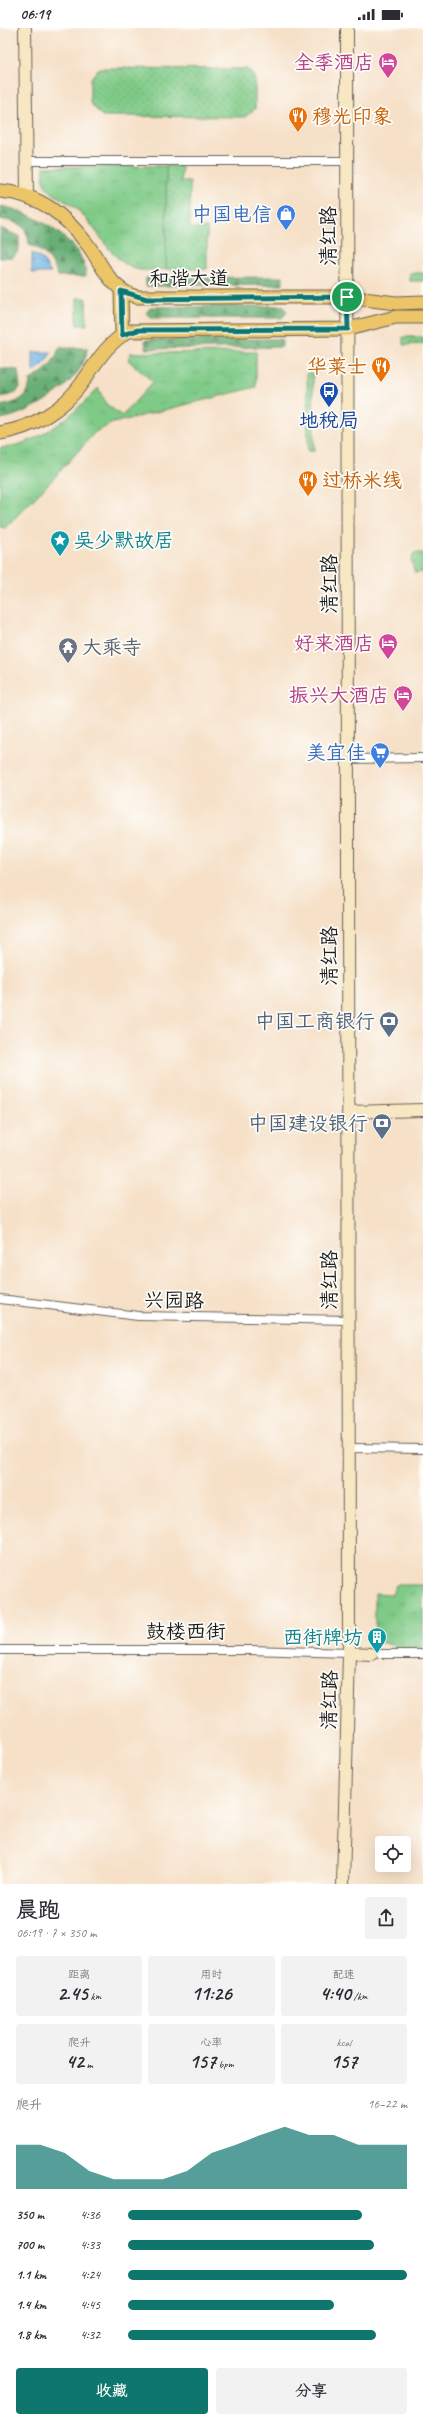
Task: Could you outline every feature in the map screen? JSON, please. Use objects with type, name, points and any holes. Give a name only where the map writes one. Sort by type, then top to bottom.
[{"type":"main road","points":[[25,28],[27,196]]},
{"type":"main road","name":"清红路","points":[[343,1884],[349,1653],[347,28]]},
{"type":"main road","name":"和谐大道","points":[[0,191],[27,196],[41,201],[72,228],[88,245],[107,276],[121,291],[147,299],[347,297],[396,303],[423,302]]},
{"type":"main road","points":[[121,291],[122,335]]},
{"type":"main road","points":[[0,433],[25,427],[40,420],[56,409],[81,384],[103,352],[122,335],[138,330],[348,329],[396,317],[423,317]]},
{"type":"main road","points":[[348,1112],[423,1110]]},
{"type":"main road","name":"鼓楼西街","points":[[349,1653],[376,1654]]},
{"type":"street","points":[[27,161],[347,161]]},
{"type":"street","points":[[348,759],[423,758]]},
{"type":"street","name":"兴园路","points":[[0,1299],[138,1316],[348,1320]]},
{"type":"street","points":[[349,1448],[423,1449]]},
{"type":"street","name":"鼓楼西街","points":[[0,1650],[250,1650],[349,1653]]},
{"type":"street","name":"鼓楼西街","points":[[376,1654],[423,1654]]},
{"type":"green space","points":[[99,68],[248,69],[255,78],[255,109],[245,117],[102,116],[90,103],[90,79]]},
{"type":"green space","points":[[166,166],[182,166],[181,182],[190,182],[190,228],[207,228],[207,269],[166,269]]},
{"type":"green space","points":[[166,166],[166,269],[139,270],[123,263],[82,214],[48,189],[45,185],[43,176],[44,167]]},
{"type":"green space","points":[[0,206],[26,214],[54,229],[77,251],[83,263],[86,276],[58,276],[51,261],[39,250],[29,245],[27,233],[21,226],[0,219]]},
{"type":"green space","points":[[0,228],[19,236],[19,250],[13,257],[0,258]]},
{"type":"green space","points":[[410,273],[423,273],[423,281],[410,281]]},
{"type":"green space","points":[[283,277],[283,285],[146,286],[146,278]]},
{"type":"green space","points":[[77,298],[86,298],[87,325],[77,325]]},
{"type":"green space","points":[[283,306],[287,312],[282,318],[151,318],[146,313],[151,307]]},
{"type":"green space","points":[[403,337],[423,337],[423,344],[403,345]]},
{"type":"green space","points":[[282,339],[282,347],[146,349],[145,340]]},
{"type":"green space","points":[[59,348],[87,348],[84,360],[77,372],[67,384],[40,403],[26,411],[0,419],[0,406],[17,401],[25,396],[30,380],[40,374],[52,363]]},
{"type":"green space","points":[[256,352],[256,387],[113,423],[95,432],[56,476],[5,528],[0,527],[0,448],[29,441],[42,435],[77,409],[98,388],[106,404],[122,416],[153,382],[128,360],[130,353]]},
{"type":"green space","points":[[0,368],[18,370],[20,387],[16,393],[0,398]]},
{"type":"green space","points":[[307,373],[313,373],[314,451],[308,451]]},
{"type":"green space","points":[[414,553],[423,553],[423,572],[415,573],[411,560]]},
{"type":"green space","points":[[396,1585],[423,1585],[423,1647],[397,1649],[392,1645],[375,1641],[375,1593],[392,1594]]},
{"type":"water","points":[[32,253],[43,260],[51,273],[32,273]]},
{"type":"water","points":[[33,352],[52,352],[43,365],[33,372]]},
{"type":"place","name":"全季酒店","points":[[388,79]]},
{"type":"place","name":"穆光印象","points":[[298,133]]},
{"type":"place","name":"中国电信","points":[[286,231]]},
{"type":"place","name":"华莱士","points":[[381,383]]},
{"type":"place","name":"地税局","points":[[329,408]]},
{"type":"place","name":"过桥米线","points":[[308,497]]},
{"type":"place","name":"吴少默故居","points":[[60,557]]},
{"type":"place","name":"好来酒店","points":[[388,660]]},
{"type":"place","name":"大乘寺","points":[[68,664]]},
{"type":"place","name":"振兴大酒店","points":[[403,712]]},
{"type":"place","name":"美宜佳","points":[[380,769]]},
{"type":"place","name":"中国工商银行","points":[[389,1038]]},
{"type":"place","name":"中国建设银行","points":[[382,1140]]},
{"type":"place","name":"西街牌坊","points":[[377,1654]]},
{"type":"route","points":[[121,291],[147,299],[347,297],[348,329],[138,330],[129,331],[122,335],[121,291]]}]
